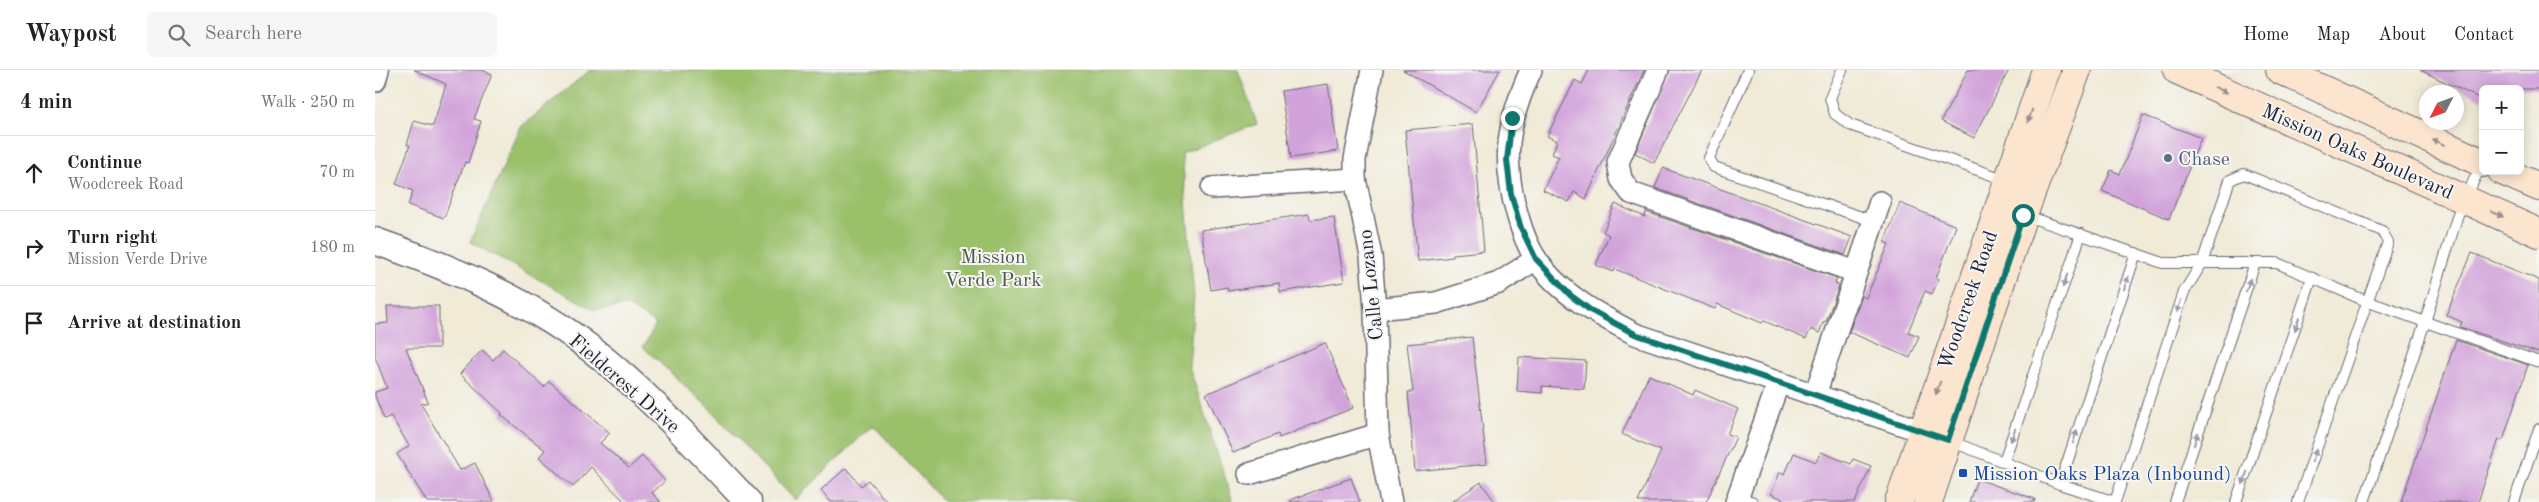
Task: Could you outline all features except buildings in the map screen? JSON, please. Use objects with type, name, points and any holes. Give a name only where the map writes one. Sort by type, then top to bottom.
[{"type":"main road","name":"Woodcreek Road","points":[[1928,502],[1936,436],[2007,181],[2046,70]]},
{"type":"main road","name":"Woodcreek Road","points":[[1899,502],[1936,436],[2023,215],[2077,70]]},
{"type":"main road","name":"Mission Oaks Boulevard","points":[[2177,70],[2539,233]]},
{"type":"main road","name":"Mission Oaks Boulevard","points":[[2279,70],[2479,161]]},
{"type":"main road","points":[[2512,175],[2539,187]]},
{"type":"street","points":[[375,81],[378,70]]},
{"type":"street","name":"Calle Lozano","points":[[1371,70],[1355,159],[1355,179],[1371,256],[1375,309],[1378,434],[1391,502]]},
{"type":"street","points":[[1531,70],[1512,118],[1507,160],[1511,194],[1521,228],[1536,259],[1570,295],[1590,310],[1635,334],[1936,436]]},
{"type":"street","points":[[1658,70],[1618,162],[1621,179],[1631,193],[1856,272]]},
{"type":"street","points":[[1212,188],[1355,179]]},
{"type":"street","points":[[1815,396],[1877,211]]},
{"type":"street","name":"Fieldcrest Drive","points":[[375,241],[432,261],[539,314],[591,349],[676,425],[749,502]]},
{"type":"street","points":[[1375,309],[1436,302],[1454,297],[1499,282],[1536,259]]},
{"type":"street","points":[[1743,500],[1778,384]]},
{"type":"street","points":[[1249,474],[1378,434]]},
{"type":"lane","points":[[1748,70],[1709,158],[1714,167],[1877,211]]},
{"type":"lane","points":[[1842,70],[1830,98],[1835,114],[1850,125],[2007,181]]},
{"type":"lane","points":[[2364,502],[2425,322],[2464,199],[2479,171]]},
{"type":"lane","points":[[1936,436],[2060,484],[2115,502],[2184,292],[2201,263],[2230,180],[2244,174],[2382,231],[2388,242],[2298,502]]},
{"type":"lane","points":[[2023,215],[2163,263],[2277,263],[2425,322],[2539,362]]},
{"type":"lane","points":[[2004,462],[2081,234]]},
{"type":"lane","points":[[2060,484],[2136,253]]},
{"type":"lane","points":[[2175,502],[2255,263]]},
{"type":"lane","points":[[2237,502],[2312,278]]},
{"type":"lane","points":[[2514,502],[2539,429]]},
{"type":"green space","name":"Mission Verde Park","points":[[590,70],[1238,70],[1257,124],[1182,153],[1194,297],[1189,366],[1233,502],[944,502],[873,425],[795,500],[710,409],[643,347],[656,324],[628,306],[595,310],[470,242],[521,127]]},
{"type":"place","name":"Chase","points":[[2168,158]]},
{"type":"place","name":"Mission Oaks Plaza (Inbound)","points":[[1963,473]]},
{"type":"route","points":[[1512,118],[1507,160],[1511,194],[1521,228],[1536,259],[1570,295],[1590,310],[1635,334],[1948,440],[1998,296],[2023,215]]}]
